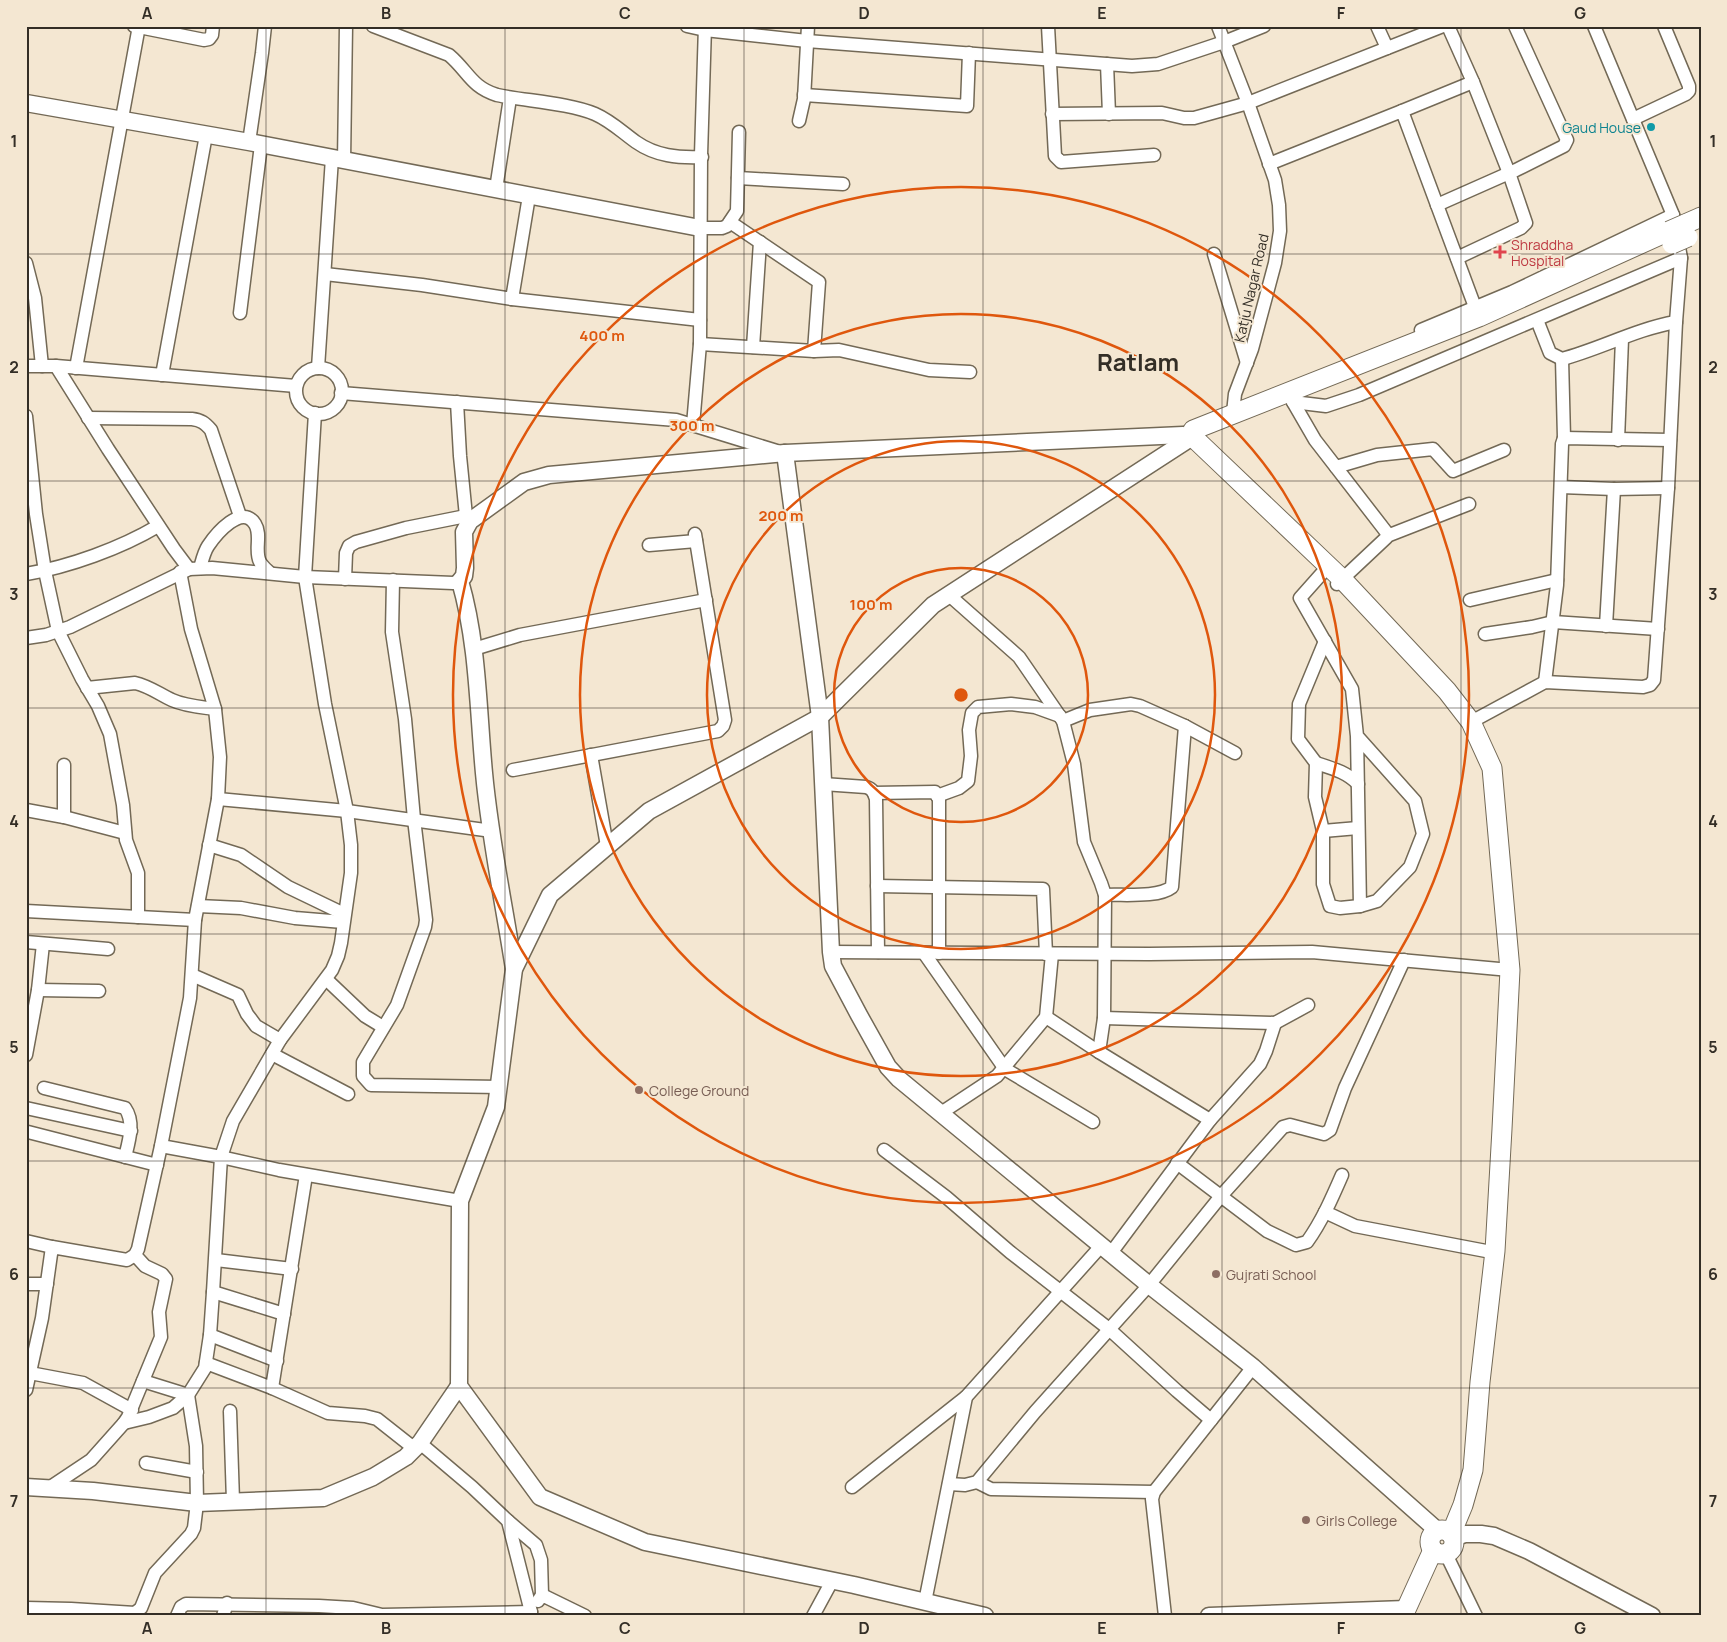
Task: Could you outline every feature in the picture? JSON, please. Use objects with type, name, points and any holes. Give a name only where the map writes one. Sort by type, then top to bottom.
[{"type":"highway","points":[[1191,437],[1233,414],[1415,354],[1684,232]]},
{"type":"highway","points":[[1191,437],[1223,429],[1292,396]]},
{"type":"highway","points":[[1191,437],[1447,690],[1470,722],[1492,768],[1506,969],[1495,1251],[1480,1382],[1476,1439],[1464,1505],[1407,1614]]},
{"type":"highway","points":[[1334,578],[1442,694],[1465,726],[1485,778],[1506,969],[1486,1251],[1464,1466],[1444,1542]]},
{"type":"main road","points":[[26,103],[255,143],[700,228]]},
{"type":"main road","points":[[26,1487],[93,1491],[197,1502],[323,1498],[373,1477],[406,1456],[417,1446],[459,1386],[460,1201],[496,1107],[514,968],[484,774],[474,649],[460,581],[464,576],[464,532],[468,519],[524,482],[549,475],[786,453],[1191,437]]},
{"type":"main road","points":[[514,968],[550,895],[649,811],[820,717],[933,605],[1191,437]]},
{"type":"main road","points":[[786,453],[820,717],[831,952],[834,966],[888,1067],[1149,1286],[1253,1366],[1444,1542],[1465,1534],[1494,1536],[1529,1552],[1652,1616]]},
{"type":"main road","points":[[459,1386],[540,1497],[645,1542],[982,1615]]},
{"type":"main road","points":[[1209,1616],[1252,1614],[1407,1614]]},
{"type":"street","points":[[76,368],[138,27],[204,40],[209,39],[212,35],[213,26]]},
{"type":"street","points":[[240,313],[265,26]]},
{"type":"street","points":[[318,368],[325,274],[338,159],[346,26]]},
{"type":"street","points":[[687,26],[807,41],[1132,66],[1158,64],[1224,42],[1264,26]]},
{"type":"street","points":[[799,121],[804,95],[808,26]]},
{"type":"street","points":[[1048,26],[1055,156],[1061,162],[1154,155]]},
{"type":"street","name":"Katju Nagar Road","points":[[1218,26],[1275,180],[1279,205],[1280,231],[1275,263],[1252,349],[1236,394],[1233,414]]},
{"type":"street","points":[[1378,26],[1387,48]]},
{"type":"street","points":[[1052,114],[1162,113],[1190,118],[1248,103],[1443,26]]},
{"type":"street","points":[[1448,26],[1473,82],[1526,218],[1526,223],[1521,228],[1457,258]]},
{"type":"street","points":[[1437,205],[1564,146],[1567,140],[1515,26]]},
{"type":"street","points":[[1470,722],[1545,682],[1643,687],[1650,685],[1654,680],[1668,488],[1676,322],[1684,232],[1632,119],[1594,26]]},
{"type":"street","points":[[1632,119],[1689,91],[1689,86],[1664,26]]},
{"type":"street","points":[[375,27],[449,55],[475,84],[484,91],[510,98],[582,110],[605,119],[653,152],[683,158],[702,158]]},
{"type":"street","points":[[693,425],[700,344],[700,228],[705,28]]},
{"type":"street","points":[[804,95],[966,106],[969,53]]},
{"type":"street","points":[[1107,64],[1108,114]]},
{"type":"street","points":[[1269,164],[1473,82]]},
{"type":"street","points":[[496,189],[510,98]]},
{"type":"street","points":[[1402,112],[1475,307]]},
{"type":"street","points":[[700,228],[722,228],[730,222],[737,212],[739,132]]},
{"type":"street","points":[[162,374],[206,135]]},
{"type":"street","points":[[738,178],[843,184]]},
{"type":"street","points":[[512,299],[529,196]]},
{"type":"street","points":[[730,222],[819,282],[814,351]]},
{"type":"street","points":[[1292,396],[1326,372],[1475,307],[1512,292],[1684,232]]},
{"type":"street","points":[[1292,396],[1326,406],[1351,398],[1537,320],[1684,232]]},
{"type":"street","points":[[753,347],[760,242]]},
{"type":"street","points":[[1214,254],[1247,363]]},
{"type":"street","points":[[26,263],[35,298],[42,366]]},
{"type":"street","points":[[325,274],[422,285],[512,299],[700,320]]},
{"type":"street","points":[[1537,320],[1550,353],[1562,360],[1659,325],[1676,322]]},
{"type":"street","points":[[1618,440],[1622,339]]},
{"type":"street","points":[[700,344],[814,351],[840,350],[929,370],[970,372]]},
{"type":"street","points":[[1545,682],[1557,580],[1562,444],[1564,438],[1562,360]]},
{"type":"street","points":[[26,366],[56,366],[296,386]]},
{"type":"street","points":[[26,1241],[127,1260],[135,1255],[138,1249],[162,1146],[190,998],[196,920],[218,799],[220,757],[215,709],[191,629],[189,570],[158,526],[56,366]]},
{"type":"street","points":[[311,369],[326,369],[338,378],[341,393],[335,406],[329,411],[315,414],[308,411],[298,400],[296,386],[304,373],[311,369]]},
{"type":"street","points":[[341,393],[676,420],[786,453]]},
{"type":"street","points":[[1292,396],[1315,440],[1387,533],[1387,536]]},
{"type":"street","points":[[345,579],[346,553],[349,546],[356,542],[406,528],[468,519],[460,456],[457,402]]},
{"type":"street","points":[[124,1423],[173,1408],[188,1395],[206,1363],[214,1292],[221,1156],[233,1121],[280,1040],[326,979],[338,956],[351,873],[351,845],[347,811],[325,704],[305,577],[315,414]]},
{"type":"street","points":[[26,416],[36,514],[45,571],[58,631],[104,718],[110,734],[123,805],[125,833],[138,873],[138,917]]},
{"type":"street","points":[[88,418],[192,419],[206,424],[210,430],[240,516]]},
{"type":"street","points":[[1564,438],[1670,440]]},
{"type":"street","points":[[1336,467],[1377,455],[1433,449],[1453,471],[1504,450]]},
{"type":"street","points":[[1561,487],[1614,489],[1668,488]]},
{"type":"street","points":[[1606,626],[1614,489]]},
{"type":"street","points":[[1360,906],[1357,736],[1352,689],[1300,598],[1334,578],[1387,536],[1469,504]]},
{"type":"street","points":[[26,638],[70,627],[189,570],[231,521],[240,516],[245,516],[256,524],[259,561],[270,574]]},
{"type":"street","points":[[26,574],[45,571],[121,545],[158,526]]},
{"type":"street","points":[[513,770],[718,731],[723,726],[725,720],[696,537],[649,545]]},
{"type":"street","points":[[189,570],[345,579],[453,583],[460,581]]},
{"type":"street","points":[[393,580],[392,632],[405,719],[414,819],[426,915],[425,927],[397,1004],[363,1062],[363,1076],[371,1085],[500,1087]]},
{"type":"street","points":[[1470,600],[1557,580]]},
{"type":"street","points":[[949,595],[1019,656],[1062,718],[1074,764],[1084,842],[1105,895],[1104,1018],[1099,1052]]},
{"type":"street","points":[[474,649],[520,635],[706,600]]},
{"type":"street","points":[[1485,634],[1553,622],[1658,629]]},
{"type":"street","points":[[1325,641],[1299,704],[1298,739],[1316,763],[1337,770],[1358,784]]},
{"type":"street","points":[[87,688],[143,684],[173,700],[193,706],[215,709]]},
{"type":"street","points":[[938,796],[959,788],[968,781],[971,756],[968,730],[972,713],[978,707],[1011,704],[1035,708],[1062,718],[1090,710],[1131,704],[1140,706],[1185,726],[1235,753]]},
{"type":"street","points":[[1105,895],[1156,893],[1167,890],[1172,886],[1185,726]]},
{"type":"street","points":[[1316,763],[1315,796],[1323,831],[1323,884],[1330,906],[1340,908],[1360,906],[1377,901],[1410,867],[1423,834],[1415,801],[1357,736]]},
{"type":"street","points":[[592,755],[607,846]]},
{"type":"street","points":[[64,765],[64,817]]},
{"type":"street","points":[[823,784],[871,788],[876,799],[878,952]]},
{"type":"street","points":[[874,793],[925,791],[935,792],[939,798],[939,953]]},
{"type":"street","points":[[218,799],[347,811],[492,831]]},
{"type":"street","points":[[26,810],[64,817],[125,833]]},
{"type":"street","points":[[1323,831],[1358,828]]},
{"type":"street","points":[[209,845],[241,855],[288,887],[344,918]]},
{"type":"street","points":[[877,886],[1043,889],[1049,954],[1046,1017],[997,1076],[941,1113]]},
{"type":"street","points":[[198,906],[241,908],[295,918],[344,918]]},
{"type":"street","points":[[26,910],[196,920]]},
{"type":"street","points":[[26,942],[108,949]]},
{"type":"street","points":[[26,1055],[44,944]]},
{"type":"street","points":[[831,952],[1105,954],[1312,952],[1506,969]]},
{"type":"street","points":[[924,953],[1005,1068],[1094,1122]]},
{"type":"street","points":[[949,1484],[965,1485],[977,1482],[1035,1412],[1149,1286],[1221,1196],[1283,1127],[1290,1126],[1324,1134],[1330,1130],[1345,1088],[1404,960]]},
{"type":"street","points":[[192,975],[238,995],[250,1020],[256,1026],[280,1040]]},
{"type":"street","points":[[326,979],[365,1016],[383,1027]]},
{"type":"street","points":[[38,990],[100,990]]},
{"type":"street","points":[[1104,1018],[1275,1023],[1308,1005]]},
{"type":"street","points":[[1046,1017],[1210,1120]]},
{"type":"street","points":[[852,1487],[966,1397],[1060,1292],[1106,1249],[1210,1120],[1260,1064],[1275,1023]]},
{"type":"street","points":[[272,1054],[348,1094]]},
{"type":"street","points":[[44,1088],[120,1106],[127,1111],[131,1131],[125,1157]]},
{"type":"street","points":[[26,1108],[131,1131]]},
{"type":"street","points":[[28,1132],[157,1165]]},
{"type":"street","points":[[162,1146],[460,1201]]},
{"type":"street","points":[[884,1150],[946,1197],[1010,1252],[1109,1330],[1211,1420]]},
{"type":"street","points":[[1177,1163],[1267,1231],[1296,1244],[1307,1242],[1325,1212],[1342,1175]]},
{"type":"street","points":[[272,1388],[306,1174]]},
{"type":"street","points":[[1325,1212],[1355,1226],[1486,1251]]},
{"type":"street","points":[[26,1390],[42,1318],[52,1247]]},
{"type":"street","points":[[49,1488],[91,1460],[124,1423],[132,1410],[161,1337],[159,1312],[166,1279],[162,1274],[145,1266],[135,1255]]},
{"type":"street","points":[[216,1260],[292,1269]]},
{"type":"street","points":[[26,1284],[47,1284]]},
{"type":"street","points":[[214,1292],[284,1314]]},
{"type":"street","points":[[210,1336],[276,1361]]},
{"type":"street","points":[[206,1363],[272,1388],[328,1413],[365,1416],[377,1419],[472,1487],[536,1545],[541,1560],[542,1595],[530,1614]]},
{"type":"street","points":[[1165,1616],[1152,1499],[1154,1492],[1253,1366]]},
{"type":"street","points":[[30,1373],[83,1383],[132,1410]]},
{"type":"street","points":[[143,1380],[188,1395]]},
{"type":"street","points":[[26,1608],[71,1608],[135,1613],[141,1608],[155,1574],[192,1531],[197,1502],[197,1472],[194,1430],[188,1395]]},
{"type":"street","points":[[926,1602],[966,1397]]},
{"type":"street","points":[[230,1410],[233,1501]]},
{"type":"street","points":[[146,1463],[197,1472]]},
{"type":"street","points":[[977,1482],[991,1489],[1154,1492]]},
{"type":"street","points":[[508,1521],[530,1614]]},
{"type":"street","points":[[1444,1542],[1476,1616]]},
{"type":"street","points":[[813,1616],[832,1581]]},
{"type":"street","points":[[542,1595],[585,1616]]},
{"type":"street","points":[[177,1616],[180,1607],[186,1604],[225,1610],[318,1611],[353,1608],[382,1615],[530,1614]]},
{"type":"place","name":"Gaud House","points":[[1651,127]]},
{"type":"place","name":"Shraddha Hospital","points":[[1500,252]]},
{"type":"place","name":"College Ground","points":[[639,1090]]},
{"type":"place","name":"Gujrati School","points":[[1216,1274]]},
{"type":"place","name":"Girls College","points":[[1306,1520]]},
{"type":"district","name":"Ratlam","points":[[1138,361]]}]
